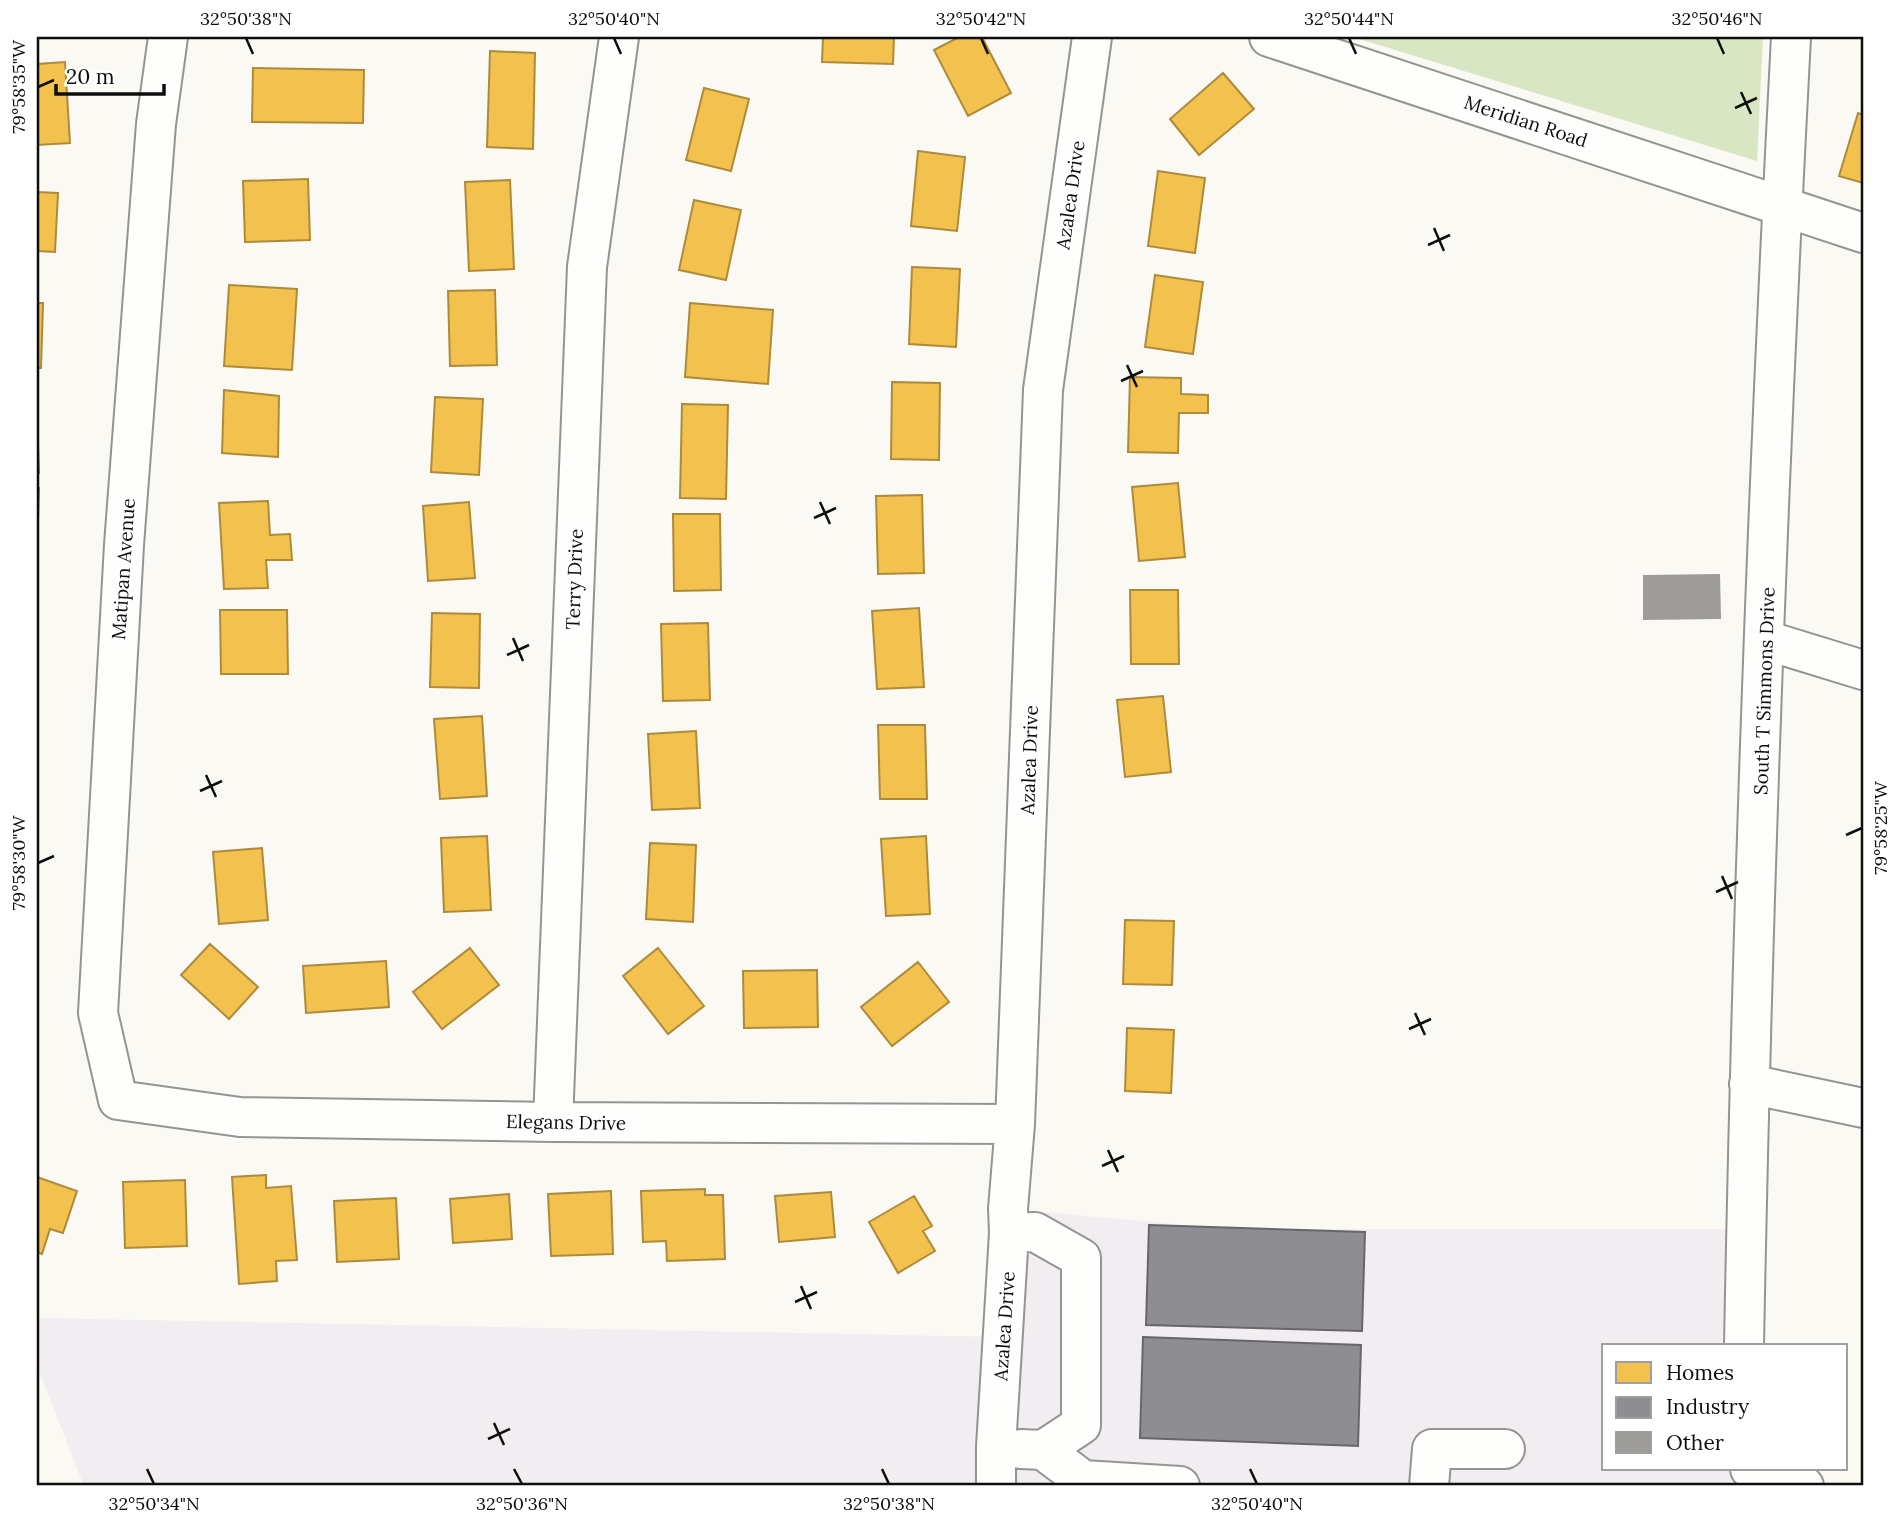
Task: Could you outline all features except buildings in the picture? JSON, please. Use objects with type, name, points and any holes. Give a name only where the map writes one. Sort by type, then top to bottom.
[{"type":"street","name":"Matipan Avenue","points":[[118,1100],[98,1013],[126,518],[156,124],[168,37]]},
{"type":"street","name":"Terry Drive","points":[[553,1122],[587,267],[620,37]]},
{"type":"street","name":"Azalea Drive","points":[[996,1486],[1008,1209],[1015,1125],[1043,390],[1093,37]]},
{"type":"street","name":"Meridian Road","points":[[1269,37],[1863,233]]},
{"type":"street","name":"South T Simmons Drive","points":[[1744,1344],[1749,1084],[1782,206],[1791,37]]},
{"type":"street","points":[[1765,640],[1863,670]]},
{"type":"street","points":[[1749,1084],[1863,1108]]},
{"type":"street","name":"Elegans Drive","points":[[118,1100],[240,1118],[1015,1125]]},
{"type":"street","points":[[1009,1233],[1035,1232],[1081,1258],[1081,1425],[1043,1450]]},
{"type":"street","points":[[996,1447],[1043,1450],[1083,1480],[1180,1486]]},
{"type":"street","points":[[1429,1486],[1432,1448],[1505,1449]]},
{"type":"street","points":[[1754,1470],[1804,1486]]},
{"type":"shaded area","points":[[1008,1209],[1229,1229],[1717,1229],[1747,1232],[1744,1344],[1602,1344],[1602,1470],[1742,1470],[1742,1486],[84,1486],[37,1366],[37,1318],[996,1337]]},
{"type":"green space","points":[[1353,37],[1763,37],[1757,161]]}]
